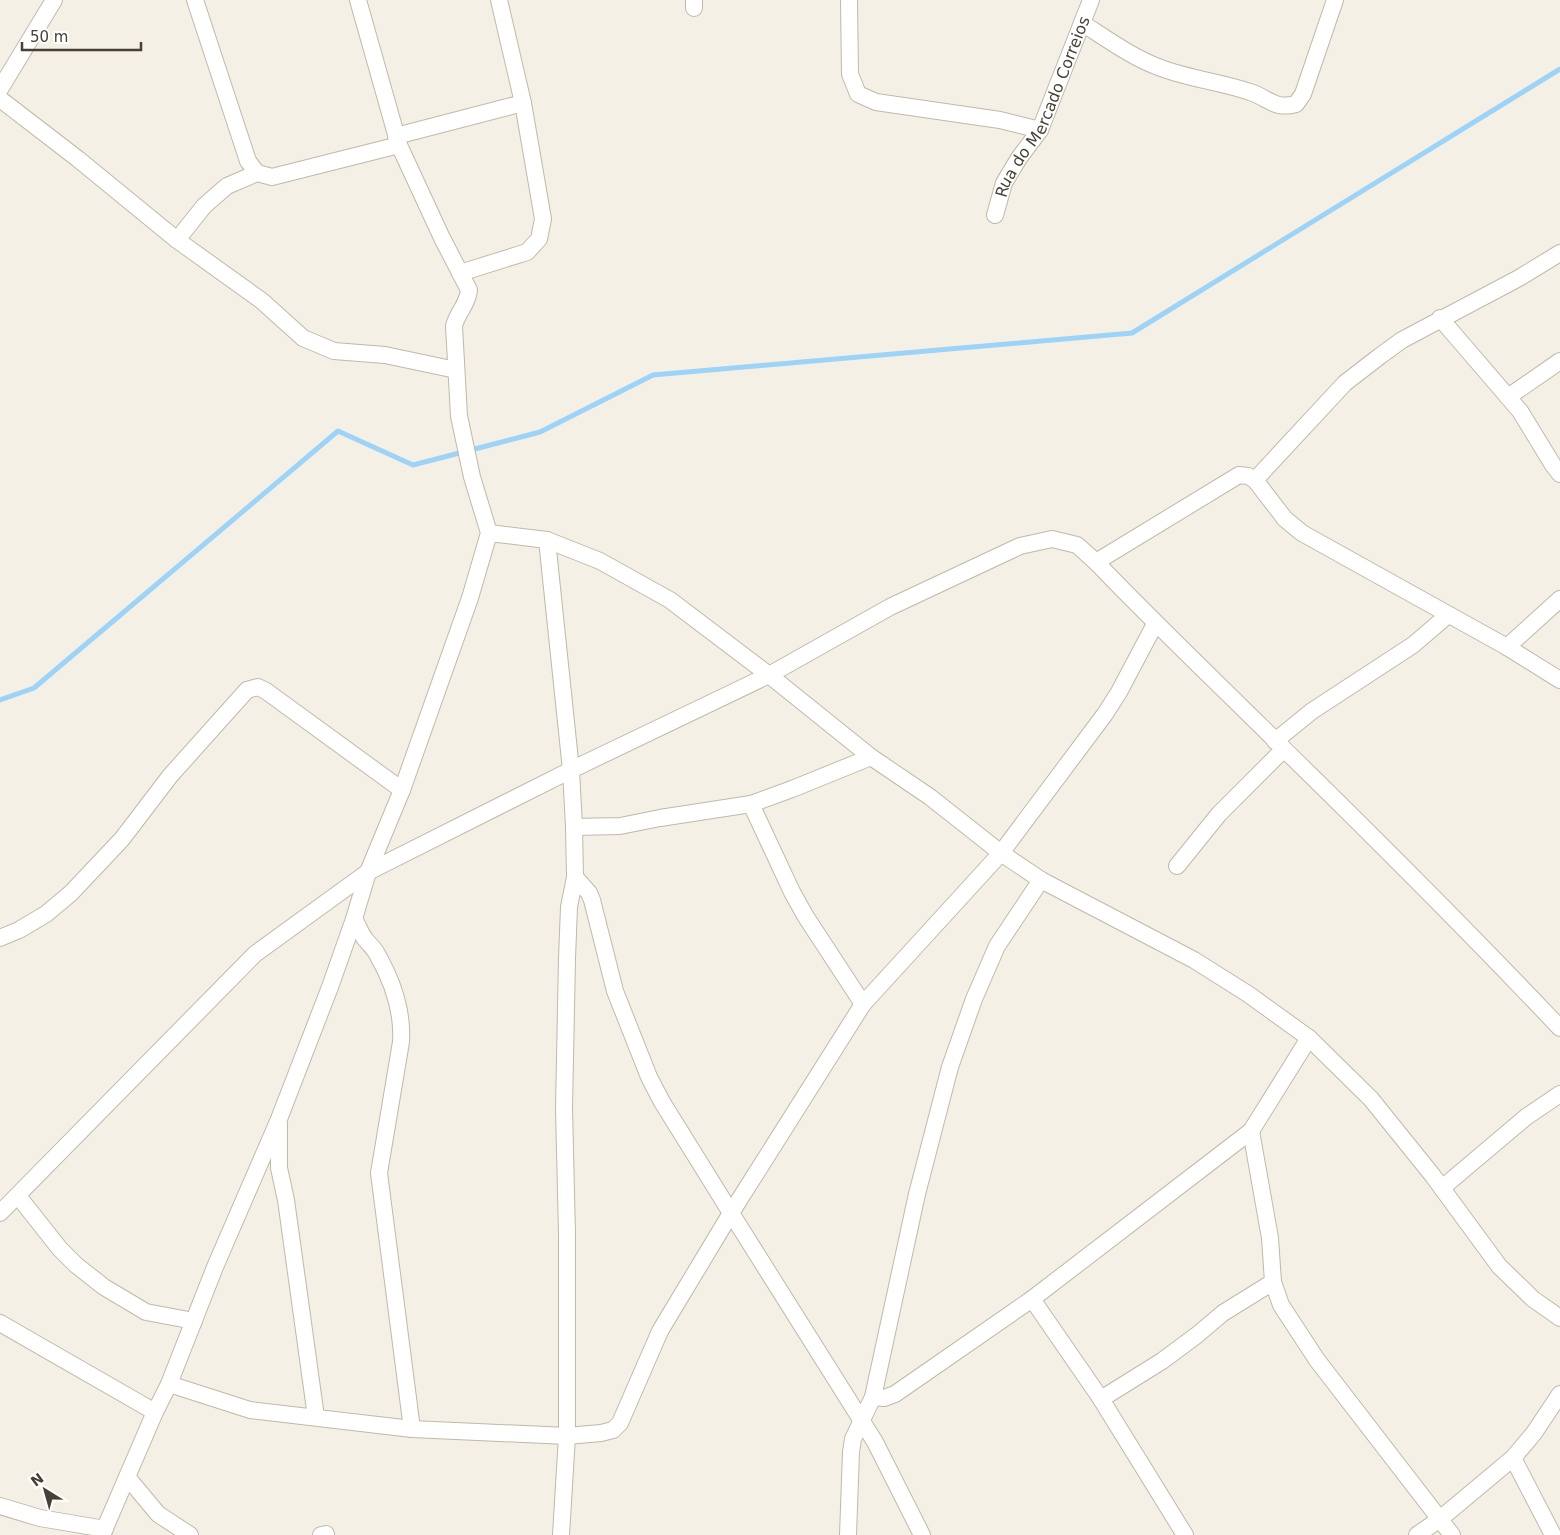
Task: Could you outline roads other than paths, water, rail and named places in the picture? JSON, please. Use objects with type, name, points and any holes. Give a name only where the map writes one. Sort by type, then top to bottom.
[{"type":"street","points":[[0,90],[54,0]]},
{"type":"street","points":[[195,0],[248,161],[257,173],[272,177],[523,103]]},
{"type":"street","points":[[0,1506],[40,1518],[104,1532],[155,1412],[169,1384],[215,1267],[279,1119],[354,919],[368,872],[402,790],[470,598],[489,533],[472,478],[459,416],[454,326],[456,318],[469,296],[469,290],[398,141],[358,0]]},
{"type":"street","points":[[460,272],[527,252],[539,239],[543,219],[523,103],[499,0]]},
{"type":"street","points":[[849,0],[850,74],[858,94],[876,102],[1000,120],[1040,130]]},
{"type":"street","name":"Rua do Mercado Correios","points":[[995,215],[1004,183],[1018,158],[1040,130],[1092,0]]},
{"type":"street","points":[[1082,23],[1123,49],[1161,68],[1252,92],[1270,102],[1286,107],[1296,104],[1303,94],[1335,0]]},
{"type":"street","points":[[0,99],[78,159],[177,240],[262,301],[303,338],[334,351],[384,355],[456,370]]},
{"type":"street","points":[[177,240],[204,206],[227,186],[257,173]]},
{"type":"street","points":[[1254,480],[1345,383],[1402,340],[1440,318],[1519,278],[1560,253]]},
{"type":"street","points":[[1440,318],[1520,412],[1553,466],[1560,474]]},
{"type":"street","points":[[1508,397],[1560,361]]},
{"type":"street","points":[[1096,562],[1239,475],[1248,476],[1254,480],[1285,519],[1302,533],[1507,647],[1560,680]]},
{"type":"street","points":[[489,533],[547,540],[600,561],[670,600],[769,675],[871,757],[930,797],[1001,853],[1042,880],[1194,960],[1248,994],[1309,1038],[1371,1099],[1442,1188],[1499,1266],[1533,1299],[1560,1318]]},
{"type":"street","points":[[0,1213],[255,954],[368,872],[571,770],[769,675],[890,608],[1020,546],[1052,539],[1077,545],[1096,562],[1156,624],[1506,971],[1560,1028]]},
{"type":"street","points":[[547,540],[571,770],[575,877],[569,907],[564,1088],[567,1235],[567,1436],[561,1535]]},
{"type":"street","points":[[1507,647],[1560,599]]},
{"type":"street","points":[[1177,866],[1219,814],[1312,711],[1413,645],[1448,615]]},
{"type":"street","points":[[169,1384],[250,1410],[412,1429],[567,1436],[613,1430],[620,1423],[660,1330],[731,1213],[863,1004],[1001,853],[1105,714],[1156,624]]},
{"type":"street","points":[[0,938],[20,930],[46,914],[71,893],[122,840],[170,776],[247,690],[258,687],[266,691],[402,790]]},
{"type":"street","points":[[574,827],[620,826],[751,804],[871,757]]},
{"type":"street","points":[[751,804],[802,908],[863,1004]]},
{"type":"street","points":[[575,877],[592,900],[615,991],[649,1077],[662,1102],[875,1442],[922,1535]]},
{"type":"street","points":[[848,1535],[853,1439],[873,1397],[917,1194],[950,1067],[974,999],[997,946],[1042,880]]},
{"type":"street","points":[[354,919],[364,939],[378,955],[398,1000],[401,1013],[401,1042],[379,1173],[412,1429]]},
{"type":"street","points":[[873,1397],[884,1398],[895,1394],[1032,1299],[1251,1130],[1309,1038]]},
{"type":"street","points":[[1442,1188],[1526,1117],[1560,1094]]},
{"type":"street","points":[[279,1119],[280,1168],[316,1417]]},
{"type":"street","points":[[1251,1130],[1270,1238],[1273,1282],[1281,1305],[1317,1360],[1452,1535]]},
{"type":"street","points":[[18,1196],[60,1249],[76,1265],[104,1287],[146,1312],[194,1321]]},
{"type":"street","points":[[1101,1399],[1162,1361],[1197,1336],[1223,1313],[1273,1282]]},
{"type":"street","points":[[1032,1299],[1101,1399],[1185,1535]]},
{"type":"street","points":[[0,1323],[155,1412]]},
{"type":"street","points":[[1417,1535],[1440,1519],[1513,1458],[1534,1433],[1560,1394]]},
{"type":"street","points":[[1513,1458],[1553,1535]]},
{"type":"street","points":[[128,1478],[158,1514],[190,1535]]},
{"type":"waterway","points":[[0,700],[34,688],[338,431],[413,465],[540,432],[653,375],[1132,333],[1560,69]]}]
